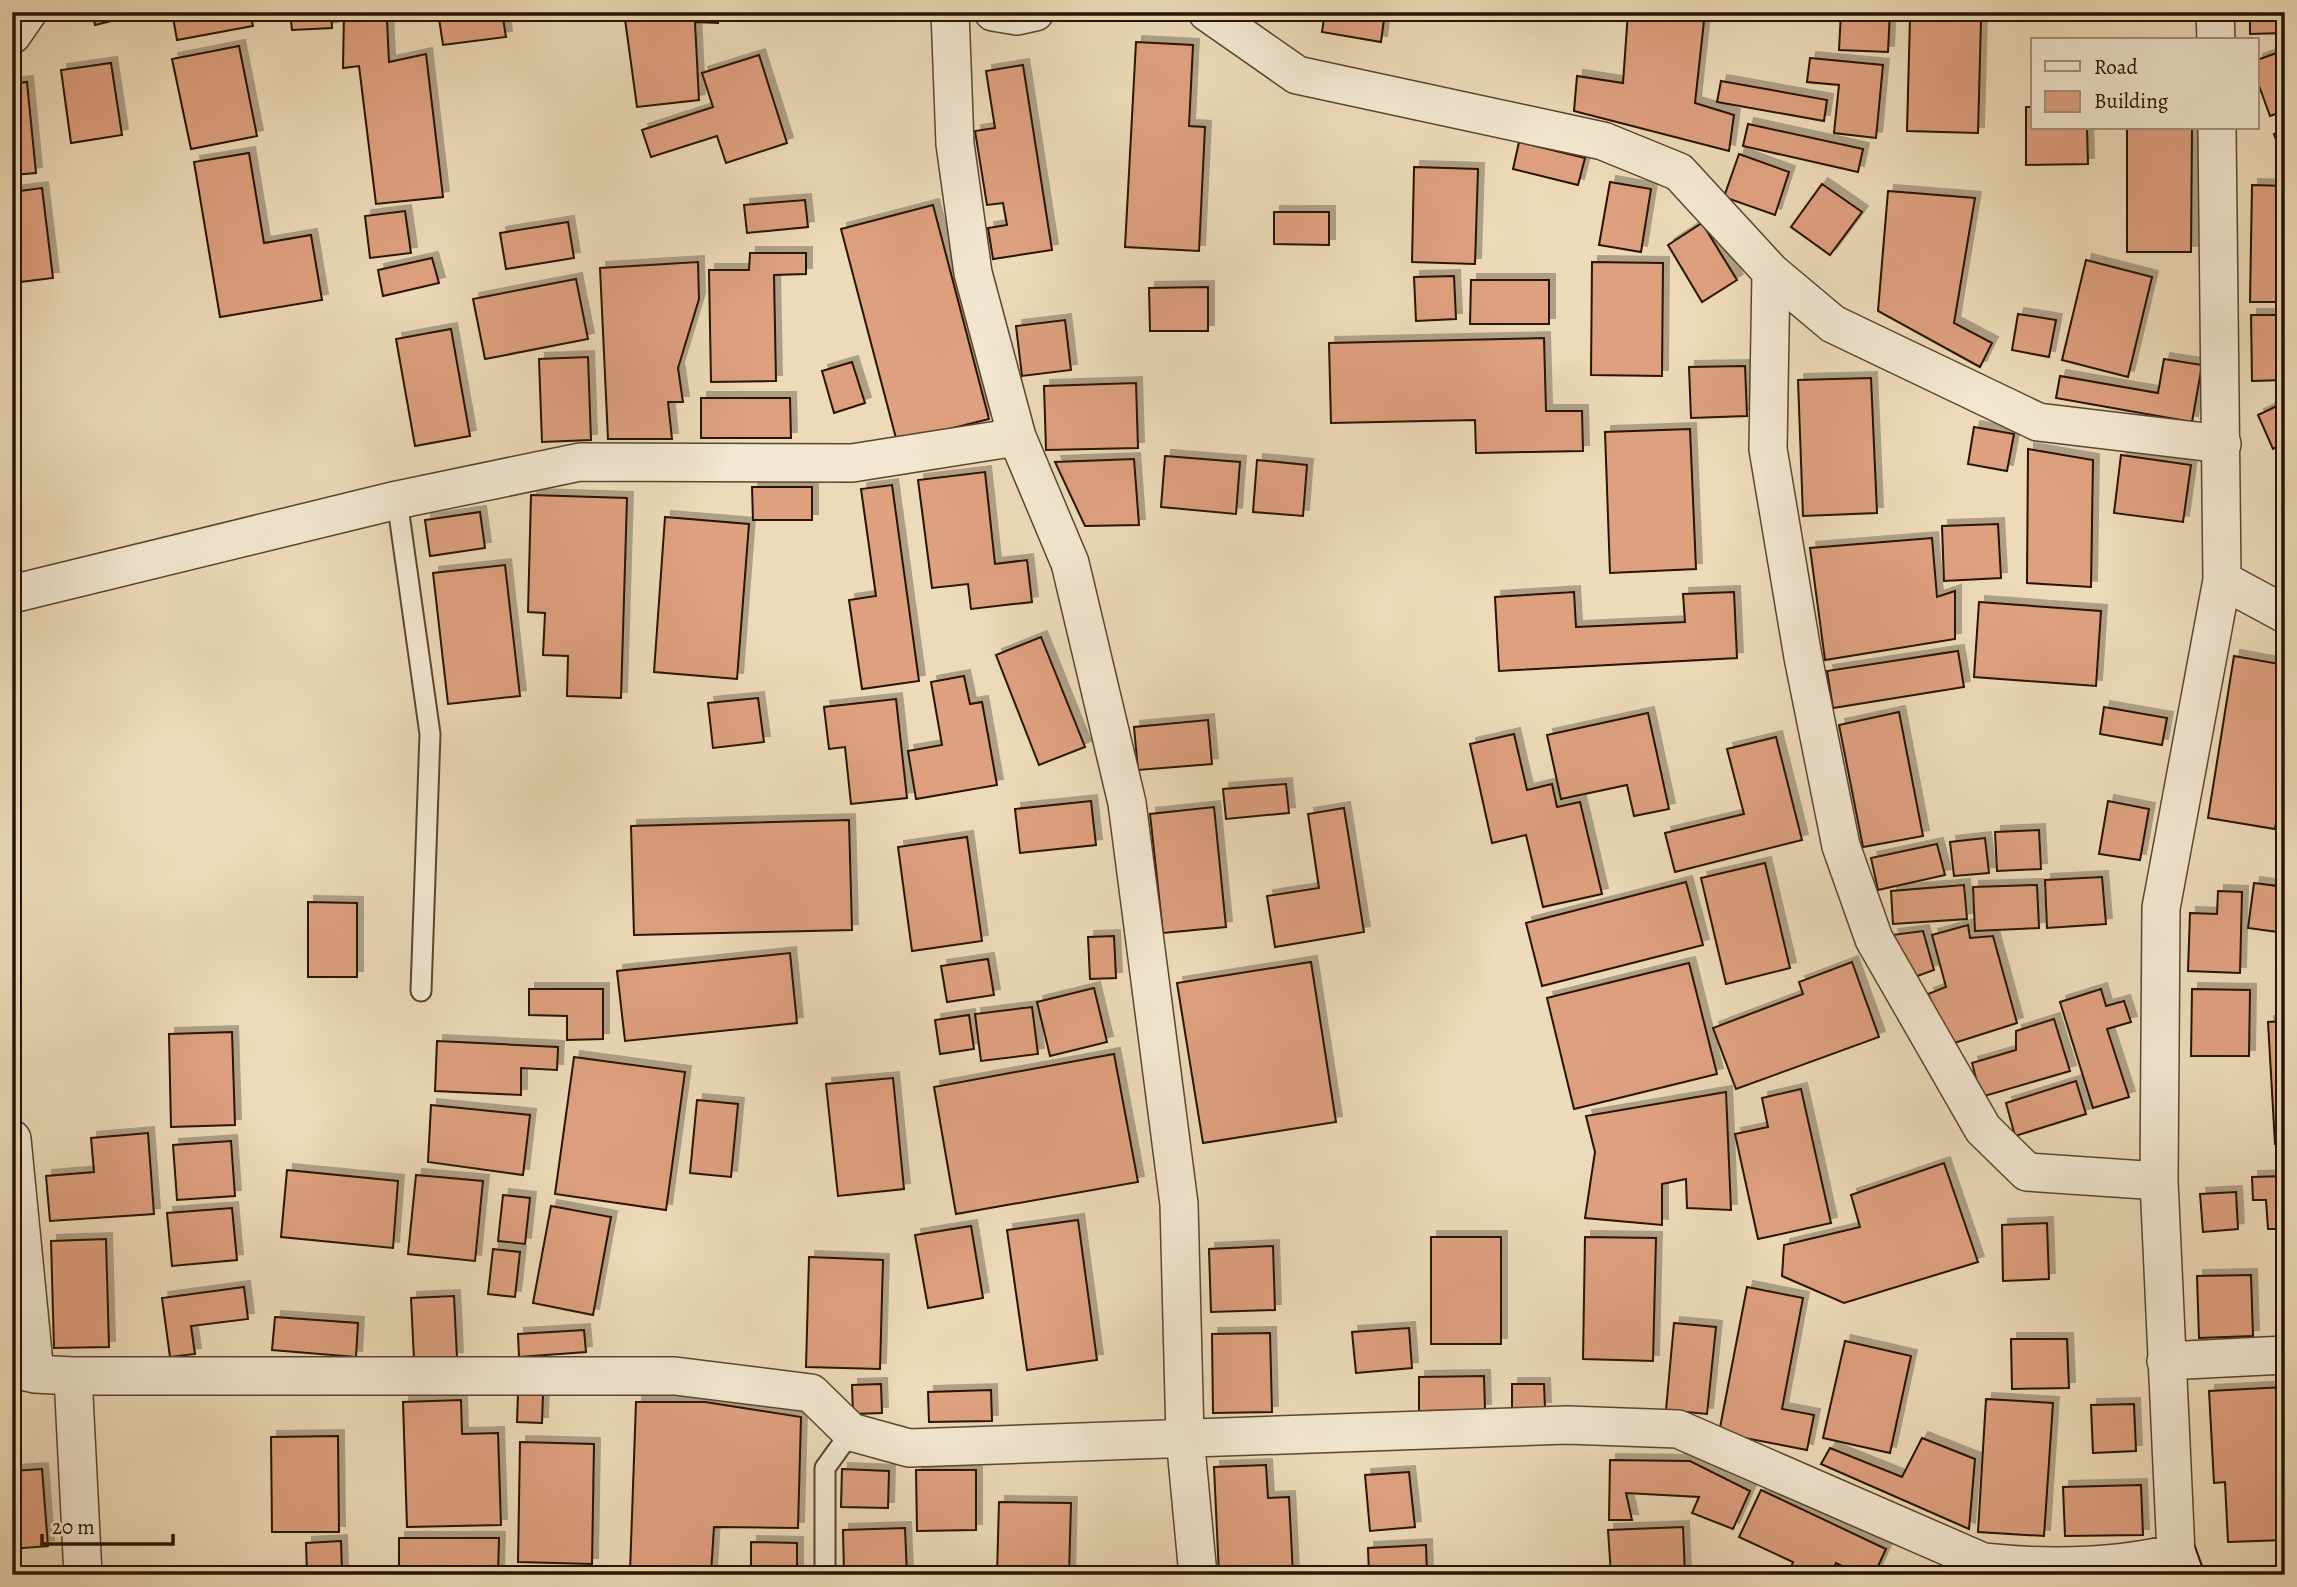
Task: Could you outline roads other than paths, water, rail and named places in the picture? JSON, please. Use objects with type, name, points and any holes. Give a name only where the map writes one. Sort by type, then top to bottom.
[{"type":"street","points":[[12,34],[28,12]]},
{"type":"street","points":[[950,12],[955,144],[973,273],[1017,437],[1070,563],[1127,803],[1179,1204],[1185,1437],[1198,1575]]},
{"type":"street","points":[[993,12],[1017,16],[1035,12]]},
{"type":"street","points":[[1207,12],[1297,75],[1603,141],[1679,172],[1771,272],[1833,324],[2038,422],[2222,444]]},
{"type":"street","points":[[2215,12],[2216,38]]},
{"type":"street","points":[[12,1139],[24,1371],[73,1376],[675,1376],[811,1393],[851,1432],[909,1448],[1567,1425],[1678,1429],[1983,1562],[2036,1567],[2136,1562],[2180,1564],[2166,1361],[2159,1181],[2161,908],[2222,580],[2217,130]]},
{"type":"street","points":[[1771,272],[1768,449],[1803,657],[1841,846],[1874,939],[1983,1129],[2027,1172],[2159,1181]]},
{"type":"street","points":[[12,594],[397,500],[580,462],[852,463],[1017,437]]},
{"type":"street","points":[[2222,580],[2285,614]]},
{"type":"street","points":[[2166,1361],[2285,1355]]},
{"type":"street","points":[[73,1376],[83,1575]]},
{"type":"lane","points":[[397,500],[430,734],[421,991]]},
{"type":"lane","points":[[825,1575],[825,1468],[851,1432]]}]
